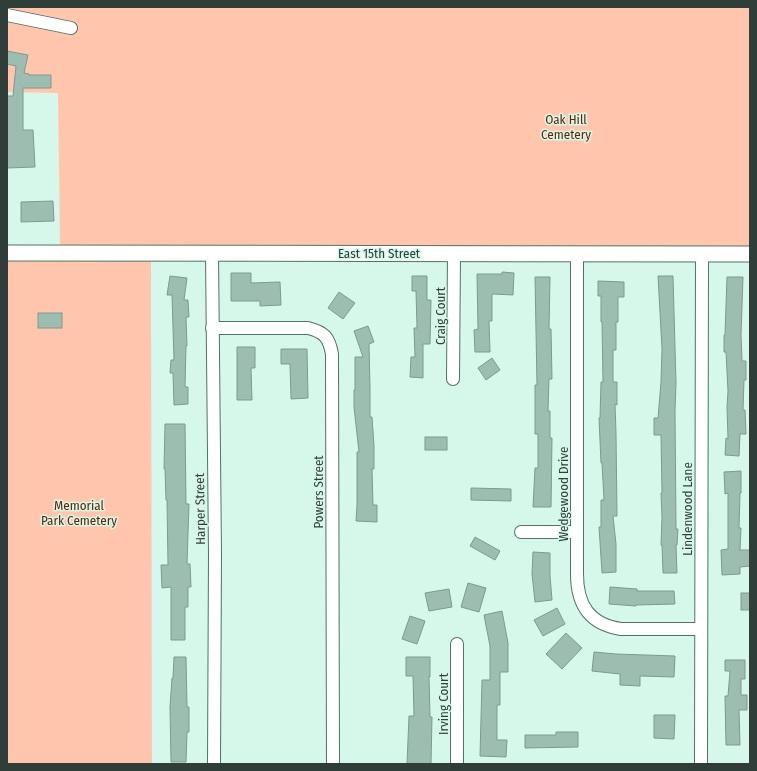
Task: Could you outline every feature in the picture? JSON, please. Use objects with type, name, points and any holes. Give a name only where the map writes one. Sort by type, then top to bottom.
[{"type":"main road","name":"East 15th Street","points":[[7,253],[750,254]]},
{"type":"street","points":[[7,15],[71,28]]},
{"type":"street","name":"Harper Street","points":[[212,253],[215,554],[214,764]]},
{"type":"street","name":"Craig Court","points":[[453,379],[454,253]]},
{"type":"street","name":"Wedgewood Drive","points":[[577,254],[577,587],[580,598],[585,610],[593,618],[610,627],[621,629],[701,629]]},
{"type":"street","name":"Lindenwood Lane","points":[[701,764],[702,254]]},
{"type":"street","name":"Powers Street","points":[[212,328],[308,328],[317,330],[325,335],[331,345],[333,764]]},
{"type":"street","points":[[521,532],[577,532]]},
{"type":"street","name":"Irving Court","points":[[457,644],[457,764]]},
{"type":"green space","name":"Oak Hill Cemetery","points":[[7,7],[750,7],[750,248],[60,246],[58,93],[7,92]]},
{"type":"green space","name":"Memorial Park Cemetery","points":[[7,260],[151,260],[152,764],[7,764]]},
{"type":"building","points":[[7,51],[28,55],[24,73],[29,75],[51,75],[51,88],[23,88],[23,130],[33,130],[35,167],[7,168],[7,96],[13,96],[16,66],[7,64]]},
{"type":"building","points":[[53,201],[54,221],[21,222],[21,202]]},
{"type":"building","points":[[502,272],[514,273],[513,295],[492,295],[492,321],[489,321],[490,352],[475,352],[474,330],[478,329],[477,274],[502,274]]},
{"type":"building","points":[[231,273],[251,273],[251,283],[280,282],[281,305],[260,306],[260,301],[231,301]]},
{"type":"building","points":[[170,276],[187,278],[184,300],[188,300],[189,317],[186,317],[187,346],[185,387],[188,387],[188,404],[174,405],[173,373],[170,373],[171,360],[174,360],[172,295],[167,295]]},
{"type":"building","points":[[412,276],[427,276],[427,300],[431,300],[430,344],[423,344],[423,378],[410,377],[411,357],[415,357],[414,328],[417,328],[416,291],[412,291]]},
{"type":"building","points":[[658,276],[673,276],[676,383],[676,529],[678,529],[676,545],[677,573],[663,573],[661,545],[661,435],[654,435],[654,418],[658,418],[662,349]]},
{"type":"building","points":[[535,277],[550,277],[549,329],[551,329],[552,379],[549,379],[548,411],[550,411],[550,438],[552,438],[551,507],[533,507],[535,468],[538,468],[538,434],[535,434],[535,385],[537,385]]},
{"type":"building","points":[[727,277],[743,277],[741,335],[742,361],[746,361],[743,410],[745,410],[746,434],[740,434],[739,456],[725,455],[726,438],[728,439],[728,391],[726,352],[724,352]]},
{"type":"building","points":[[598,281],[624,282],[624,297],[618,297],[616,350],[613,350],[613,382],[617,382],[617,405],[615,404],[617,516],[613,516],[616,544],[616,572],[602,573],[599,527],[601,527],[601,500],[604,500],[599,418],[601,382],[603,382],[601,296],[598,296]]},
{"type":"building","points":[[339,292],[355,303],[343,319],[328,308]]},
{"type":"building","points":[[38,313],[62,313],[62,328],[38,328]]},
{"type":"building","points":[[368,326],[374,342],[369,344],[370,417],[372,417],[374,446],[374,469],[372,469],[373,505],[377,505],[377,522],[356,521],[357,452],[359,452],[354,407],[355,357],[363,357],[354,331]]},
{"type":"building","points":[[237,347],[255,347],[255,368],[251,368],[252,400],[237,400]]},
{"type":"building","points":[[281,349],[307,349],[308,398],[291,399],[290,364],[281,364]]},
{"type":"building","points":[[492,358],[500,370],[486,380],[478,368]]},
{"type":"building","points":[[165,424],[185,424],[186,504],[189,504],[187,564],[190,564],[191,587],[188,587],[188,607],[185,607],[185,640],[171,640],[171,587],[162,588],[161,565],[168,565],[167,500],[164,469]]},
{"type":"building","points":[[425,437],[447,437],[447,450],[425,450]]},
{"type":"building","points":[[741,471],[739,528],[741,528],[740,550],[750,550],[750,566],[740,567],[740,574],[722,575],[721,550],[728,549],[728,493],[725,494],[724,472]]},
{"type":"building","points":[[471,488],[511,489],[511,501],[471,500]]},
{"type":"building","points":[[475,537],[500,551],[495,560],[470,546]]},
{"type":"building","points":[[533,552],[550,553],[552,600],[535,602],[532,574]]},
{"type":"building","points":[[468,583],[486,588],[479,612],[461,607]]},
{"type":"building","points":[[610,587],[637,589],[637,591],[674,591],[675,604],[636,606],[609,604]]},
{"type":"building","points":[[449,589],[452,607],[429,611],[425,593]]},
{"type":"building","points":[[741,593],[750,593],[750,610],[741,610]]},
{"type":"building","points":[[557,608],[565,624],[543,636],[534,620]]},
{"type":"building","points":[[502,611],[508,643],[508,672],[500,672],[500,705],[497,705],[497,740],[507,740],[506,757],[480,756],[482,680],[490,680],[490,646],[484,615]]},
{"type":"building","points":[[410,616],[425,621],[417,644],[402,639]]},
{"type":"building","points":[[566,633],[582,648],[562,669],[546,654]]},
{"type":"building","points":[[594,652],[675,656],[674,677],[640,676],[640,686],[620,685],[620,674],[592,671]]},
{"type":"building","points":[[174,657],[186,657],[189,732],[187,732],[186,762],[171,762],[170,707]]},
{"type":"building","points":[[406,657],[430,657],[430,717],[432,717],[431,764],[407,764],[409,716],[414,716],[413,676],[406,676]]},
{"type":"building","points":[[725,660],[745,660],[745,679],[741,679],[741,695],[747,695],[747,710],[739,710],[740,745],[726,745],[725,696],[728,696],[730,671],[725,671]]},
{"type":"building","points":[[654,715],[675,715],[674,739],[654,738]]},
{"type":"building","points":[[556,732],[578,732],[578,747],[525,748],[525,735],[556,735]]}]
